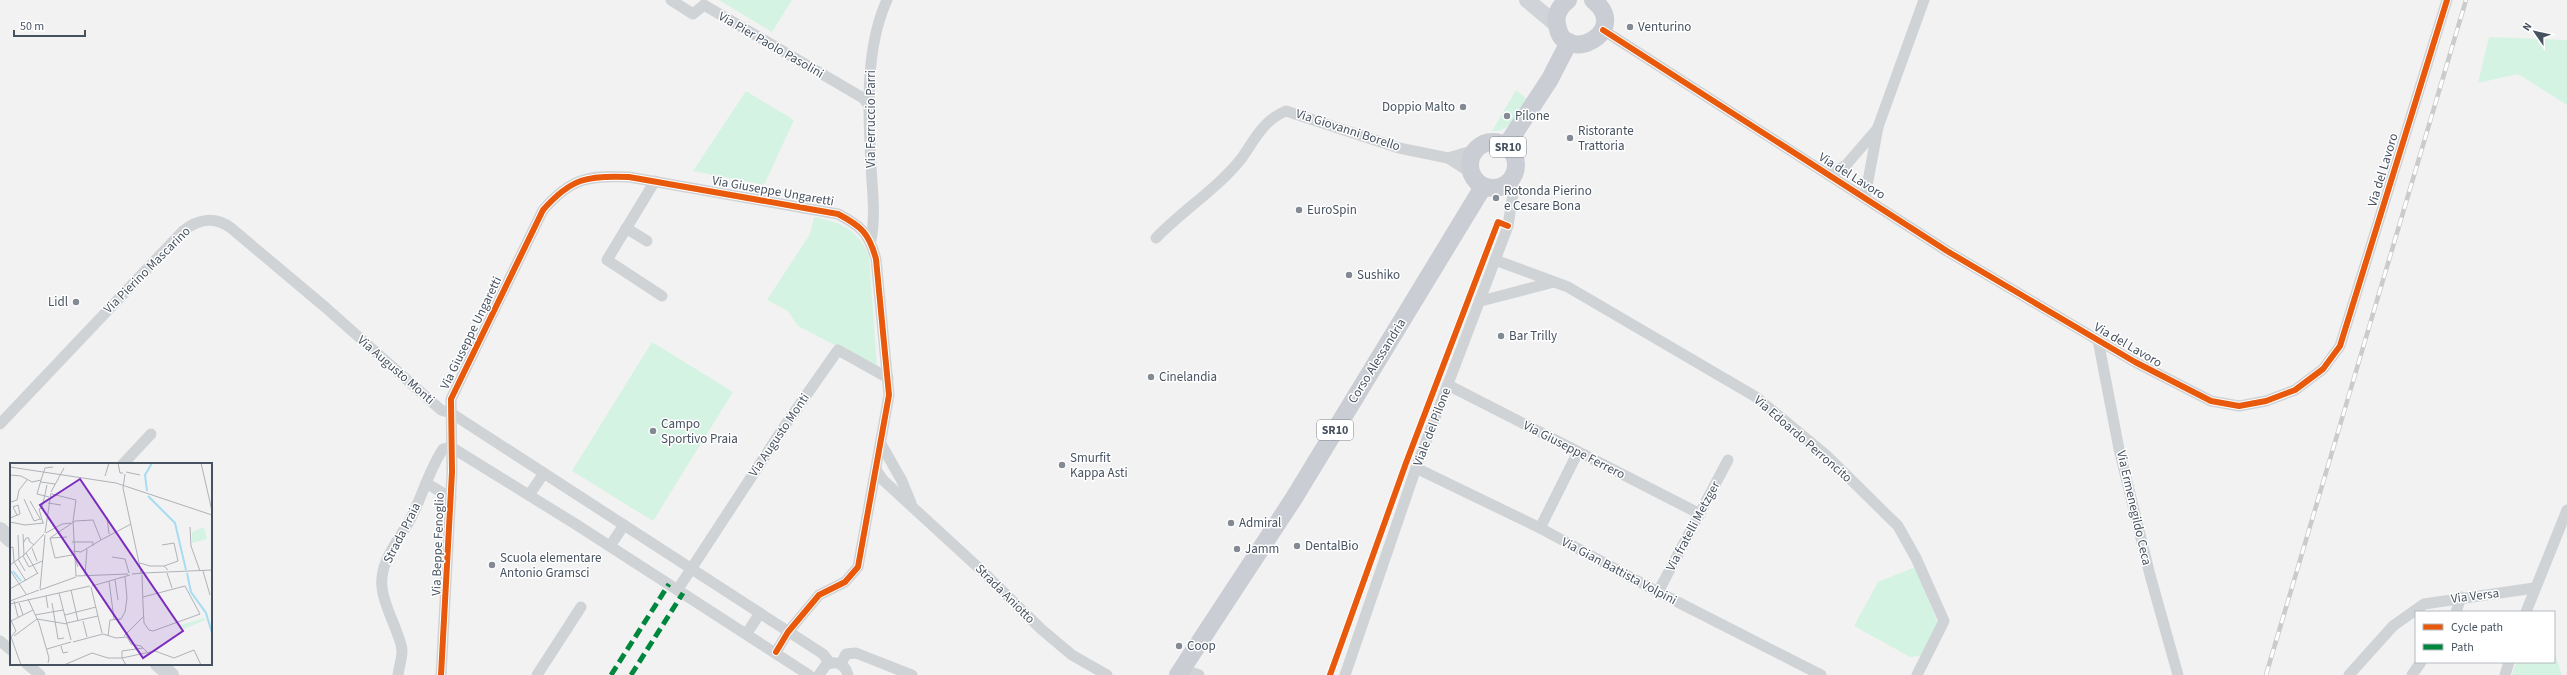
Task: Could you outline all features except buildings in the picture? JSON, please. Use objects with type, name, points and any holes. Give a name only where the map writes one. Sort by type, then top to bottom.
[{"type":"main road","points":[[1568,0],[1559,10],[1557,25],[1563,38],[1569,42],[1584,44],[1592,42],[1602,30],[1604,17],[1599,5],[1593,0]]},
{"type":"main road","name":"SR10","points":[[1506,146],[1542,91],[1569,42]]},
{"type":"main road","name":"SR10","points":[[1470,172],[1471,157],[1475,150],[1480,145],[1493,142],[1506,146],[1512,151],[1516,164],[1513,177]]},
{"type":"main road","points":[[1470,172],[1483,187],[1497,188],[1503,186],[1513,177]]},
{"type":"main road","name":"Corso Alessandria","points":[[1180,672],[1294,498],[1483,187]]},
{"type":"street","name":"Via Pier Paolo Pasolini","points":[[671,0],[693,14],[704,5],[863,98],[871,108]]},
{"type":"street","name":"Via Ferruccio Parri","points":[[871,240],[874,225],[871,56],[887,0]]},
{"type":"street","points":[[1527,0],[1557,25]]},
{"type":"street","name":"Via del Lavoro","points":[[1865,197],[1878,127],[1924,0]]},
{"type":"street","name":"Via del Lavoro","points":[[1602,30],[1948,251],[2098,340],[2182,388],[2211,401],[2239,406],[2266,401],[2295,390],[2323,369],[2340,346],[2447,0]]},
{"type":"street","name":"Via Giovanni Borello","points":[[1156,238],[1224,177],[1265,123],[1286,111],[1399,148],[1448,158],[1470,172]]},
{"type":"street","name":"Via del Lavoro","points":[[1829,175],[1846,165],[1878,127]]},
{"type":"street","name":"Via Giovanni Borello","points":[[1448,158],[1475,150]]},
{"type":"street","name":"Via Giuseppe Ungaretti","points":[[451,413],[451,399],[543,210],[559,191],[580,180],[603,175],[655,181],[838,214],[854,222],[871,240],[876,259],[889,395],[881,444],[858,567],[845,582],[819,595],[788,632],[776,652]]},
{"type":"street","name":"Viale del Pilone","points":[[1345,675],[1416,468],[1481,301],[1508,226],[1514,193],[1513,177]]},
{"type":"street","points":[[655,181],[608,258],[608,262],[662,296]]},
{"type":"street","name":"Via Pierino Mascarino","points":[[0,424],[183,231],[197,222],[211,220],[225,223],[314,297]]},
{"type":"street","points":[[626,228],[647,241]]},
{"type":"street","name":"Via Edoardo Perroncito","points":[[1495,260],[1568,287],[1756,397],[1826,456],[1898,526],[1916,558],[1944,621],[1917,675]]},
{"type":"street","points":[[1481,301],[1554,282]]},
{"type":"street","name":"Via Augusto Monti","points":[[314,297],[429,401],[441,410],[451,413],[691,568],[823,654],[848,675]]},
{"type":"street","name":"Via Ermenegildo Ceca","points":[[2098,340],[2119,449],[2148,567],[2178,675]]},
{"type":"street","name":"Via Augusto Monti","points":[[678,589],[786,424],[838,350],[888,378]]},
{"type":"street","name":"Via Giuseppe Ferrero","points":[[1448,385],[1700,514]]},
{"type":"street","name":"Via Beppe Fenoglio","points":[[441,675],[451,498],[451,413]]},
{"type":"street","points":[[125,463],[152,434]]},
{"type":"street","name":"Strada Aniotto","points":[[881,444],[902,481],[911,504]]},
{"type":"street","points":[[451,447],[678,589],[809,675]]},
{"type":"street","name":"Strada Praia","points":[[398,675],[402,650],[385,604],[381,586],[384,569],[396,541],[412,517],[443,449],[451,447]]},
{"type":"street","points":[[1540,528],[1578,452]]},
{"type":"street","name":"Via fratelli Metzger","points":[[1658,592],[1728,460]]},
{"type":"street","name":"Via Gian Battista Volpini","points":[[1416,468],[1540,528],[1658,592],[1821,675]]},
{"type":"street","name":"Strada Aniotto","points":[[876,470],[883,480],[911,504],[1041,629],[1072,655],[1107,675]]},
{"type":"street","points":[[529,495],[544,473]]},
{"type":"street","points":[[426,484],[451,498]]},
{"type":"street","points":[[2526,611],[2534,588],[2567,510]]},
{"type":"street","points":[[610,546],[624,525]]},
{"type":"street","points":[[0,530],[10,539]]},
{"type":"street","name":"Via Versa","points":[[2349,675],[2403,617],[2424,604],[2461,597],[2534,588]]},
{"type":"street","points":[[2456,611],[2461,597]]},
{"type":"street","points":[[537,675],[580,607]]},
{"type":"street","points":[[747,634],[760,613]]},
{"type":"street","points":[[0,641],[10,649]]},
{"type":"street","points":[[819,675],[822,668],[835,663],[846,654],[856,653],[912,675]]},
{"type":"street","points":[[2412,675],[2420,663]]},
{"type":"street","points":[[2505,675],[2510,663]]},
{"type":"street","points":[[28,665],[40,675]]},
{"type":"street","points":[[159,665],[171,675]]},
{"type":"street","points":[[1180,672],[1199,675]]},
{"type":"green space","points":[[719,0],[792,0],[772,32]]},
{"type":"green space","points":[[2489,37],[2567,40],[2567,105],[2518,74],[2478,83]]},
{"type":"green space","points":[[1516,90],[1527,99],[1509,125],[1504,129],[1492,131]]},
{"type":"green space","points":[[746,91],[794,120],[764,185],[693,171]]},
{"type":"green space","points":[[814,217],[832,221],[847,228],[859,239],[869,255],[877,367],[798,326],[788,311],[767,300],[810,234]]},
{"type":"green space","name":"Campo Sportivo Praia","points":[[652,342],[733,392],[653,521],[572,471]]},
{"type":"green space","points":[[1915,567],[1939,626],[1923,656],[1910,657],[1854,626],[1878,582]]},
{"type":"green space","points":[[2555,654],[2562,675],[2512,675],[2516,663],[2555,663]]},
{"type":"railway","points":[[2266,675],[2466,0]]},
{"type":"marked path","points":[[611,675],[669,584]]},
{"type":"marked path","points":[[631,675],[683,593]]},
{"type":"cycle path","points":[[1603,30],[1947,251],[2135,362],[2211,401],[2239,406],[2266,401],[2295,390],[2323,369],[2340,346],[2447,0]]},
{"type":"cycle path","points":[[441,675],[452,472],[451,399],[543,210],[562,191],[572,185],[591,178],[602,177],[629,177],[838,214],[853,222],[863,231],[867,236],[873,250],[876,259],[889,395],[858,567],[845,582],[819,595],[788,632],[776,652]]},
{"type":"cycle path","points":[[1330,675],[1406,463],[1498,222],[1508,226]]},
{"type":"place","name":"Venturino","points":[[1630,27]]},
{"type":"place","name":"Doppio Malto","points":[[1463,107]]},
{"type":"place","name":"Pilone","points":[[1507,116]]},
{"type":"place","name":"Ristorante Trattoria","points":[[1570,138]]},
{"type":"place","name":"Rotonda Pierino e Cesare Bona","points":[[1496,198]]},
{"type":"place","name":"EuroSpin","points":[[1299,210]]},
{"type":"place","name":"Sushiko","points":[[1349,275]]},
{"type":"place","name":"Lidl","points":[[76,302]]},
{"type":"place","name":"Bar Trilly","points":[[1501,336]]},
{"type":"place","name":"Cinelandia","points":[[1151,377]]},
{"type":"place","name":"Campo Sportivo Praia","points":[[653,431]]},
{"type":"place","name":"Smurfit Kappa Asti","points":[[1062,465]]},
{"type":"place","name":"Admiral","points":[[1231,523]]},
{"type":"place","name":"DentalBio","points":[[1297,546]]},
{"type":"place","name":"Jamm","points":[[1237,549]]},
{"type":"place","name":"Scuola elementare Antonio Gramsci","points":[[492,565]]},
{"type":"place","name":"Coop","points":[[1179,646]]}]
